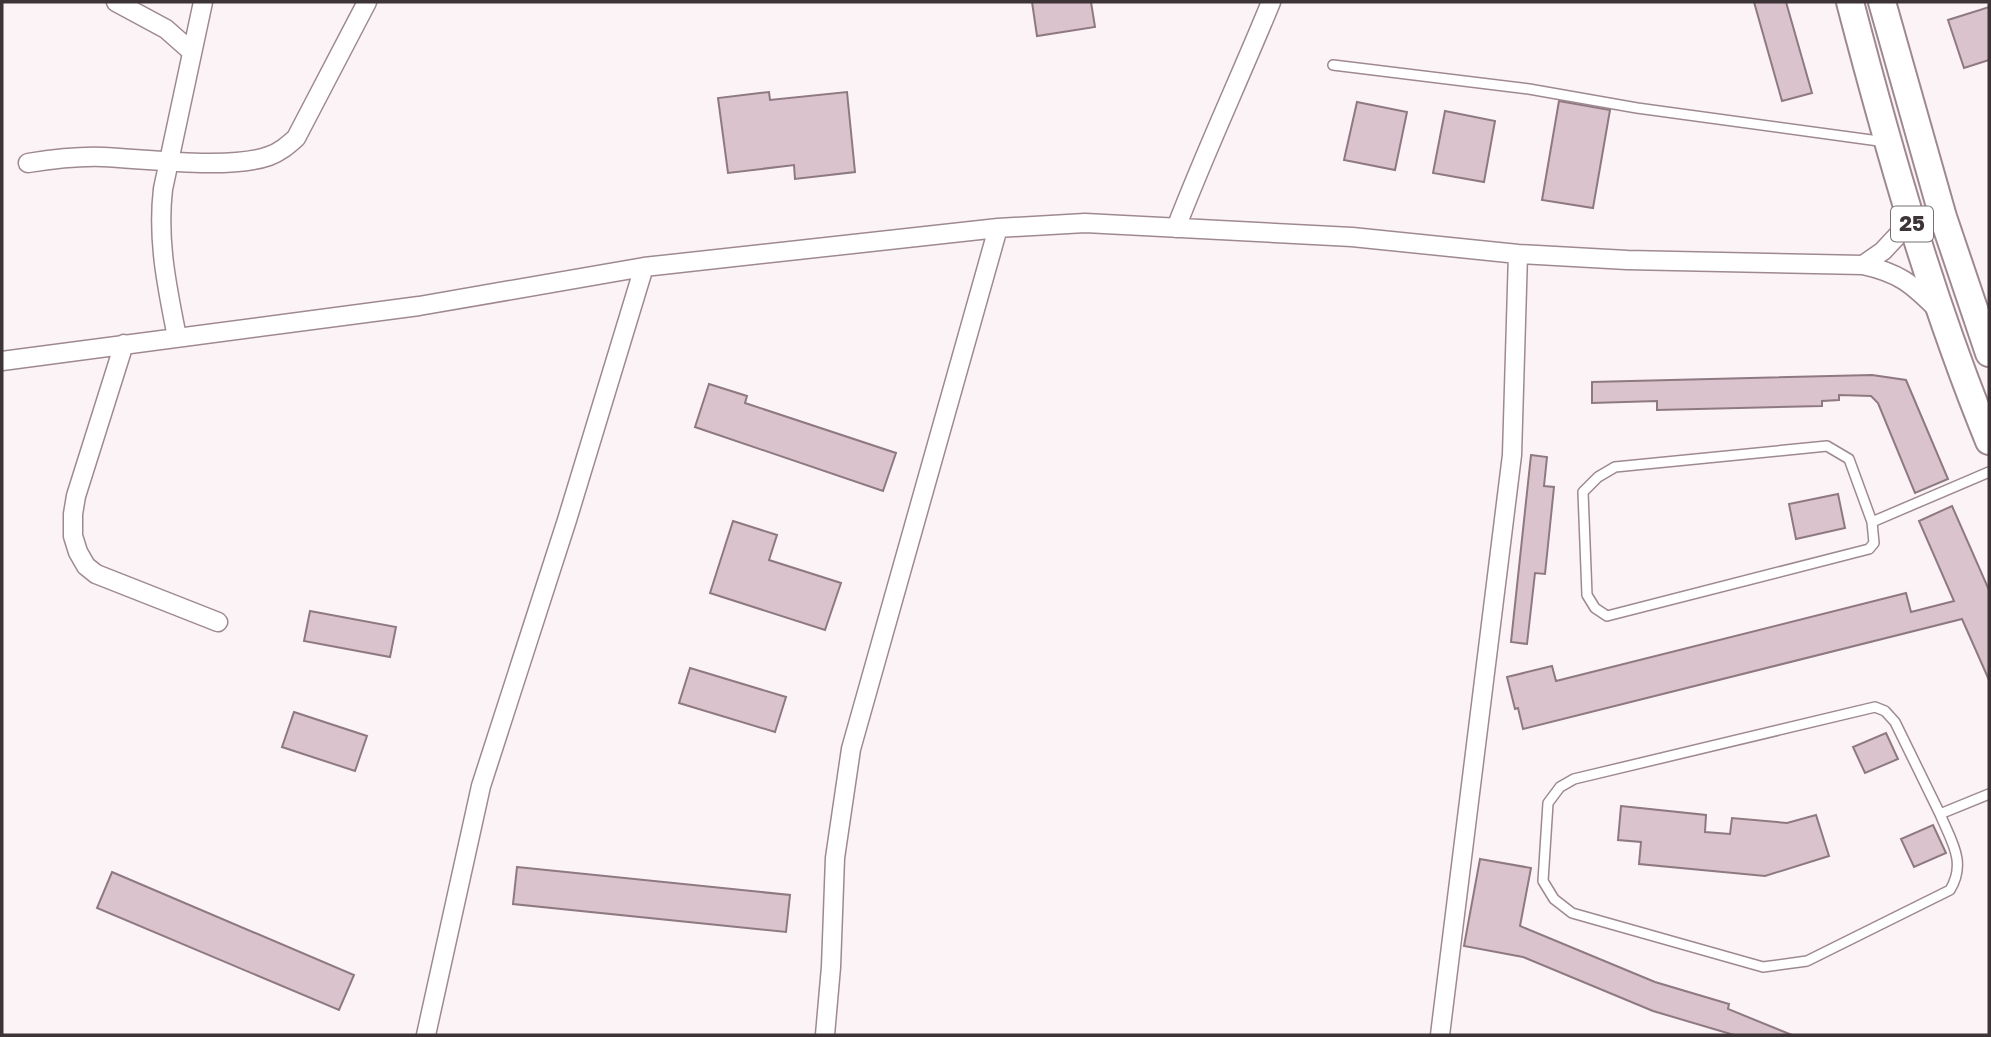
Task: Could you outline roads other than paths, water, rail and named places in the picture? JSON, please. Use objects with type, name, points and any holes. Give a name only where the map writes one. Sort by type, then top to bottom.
[{"type":"main road","name":"25","points":[[1850,2],[1888,142],[1940,311],[1989,441]]},
{"type":"main road","name":"25","points":[[1882,2],[1943,217],[1989,353]]},
{"type":"street","points":[[116,2],[166,29],[192,52]]},
{"type":"street","points":[[177,337],[160,240],[160,214],[203,2]]},
{"type":"street","points":[[28,163],[75,157],[169,161],[252,160],[282,150],[296,138],[367,2]]},
{"type":"street","points":[[1176,228],[1201,163],[1234,94],[1271,2]]},
{"type":"street","points":[[1863,265],[1883,251],[1912,220]]},
{"type":"street","points":[[2,361],[419,306],[644,267],[998,228],[1085,223],[1352,237],[1518,254],[1627,260],[1863,265],[1890,271],[1902,278],[1940,311]]},
{"type":"street","points":[[825,1035],[831,967],[835,858],[851,749],[998,228]]},
{"type":"street","points":[[1440,1035],[1512,455],[1518,254]]},
{"type":"street","points":[[426,1035],[481,786],[571,507],[644,267]]},
{"type":"street","points":[[124,344],[76,496],[73,536],[78,552],[86,566],[96,573],[218,622]]},
{"type":"lane","points":[[1333,65],[1529,89],[1888,142]]},
{"type":"lane","points":[[1827,446],[1849,459],[1872,522],[1874,543],[1869,550],[1858,553],[1607,616],[1595,608],[1587,595],[1583,492],[1598,477],[1615,467],[1827,446]]},
{"type":"lane","points":[[1872,522],[1989,472]]},
{"type":"lane","points":[[1875,707],[1885,711],[1895,722],[1940,814],[1959,860],[1958,877],[1950,890],[1807,961],[1763,967],[1572,913],[1554,898],[1543,881],[1548,803],[1560,787],[1574,779],[1875,707]]},
{"type":"lane","points":[[1940,814],[1989,794]]}]
